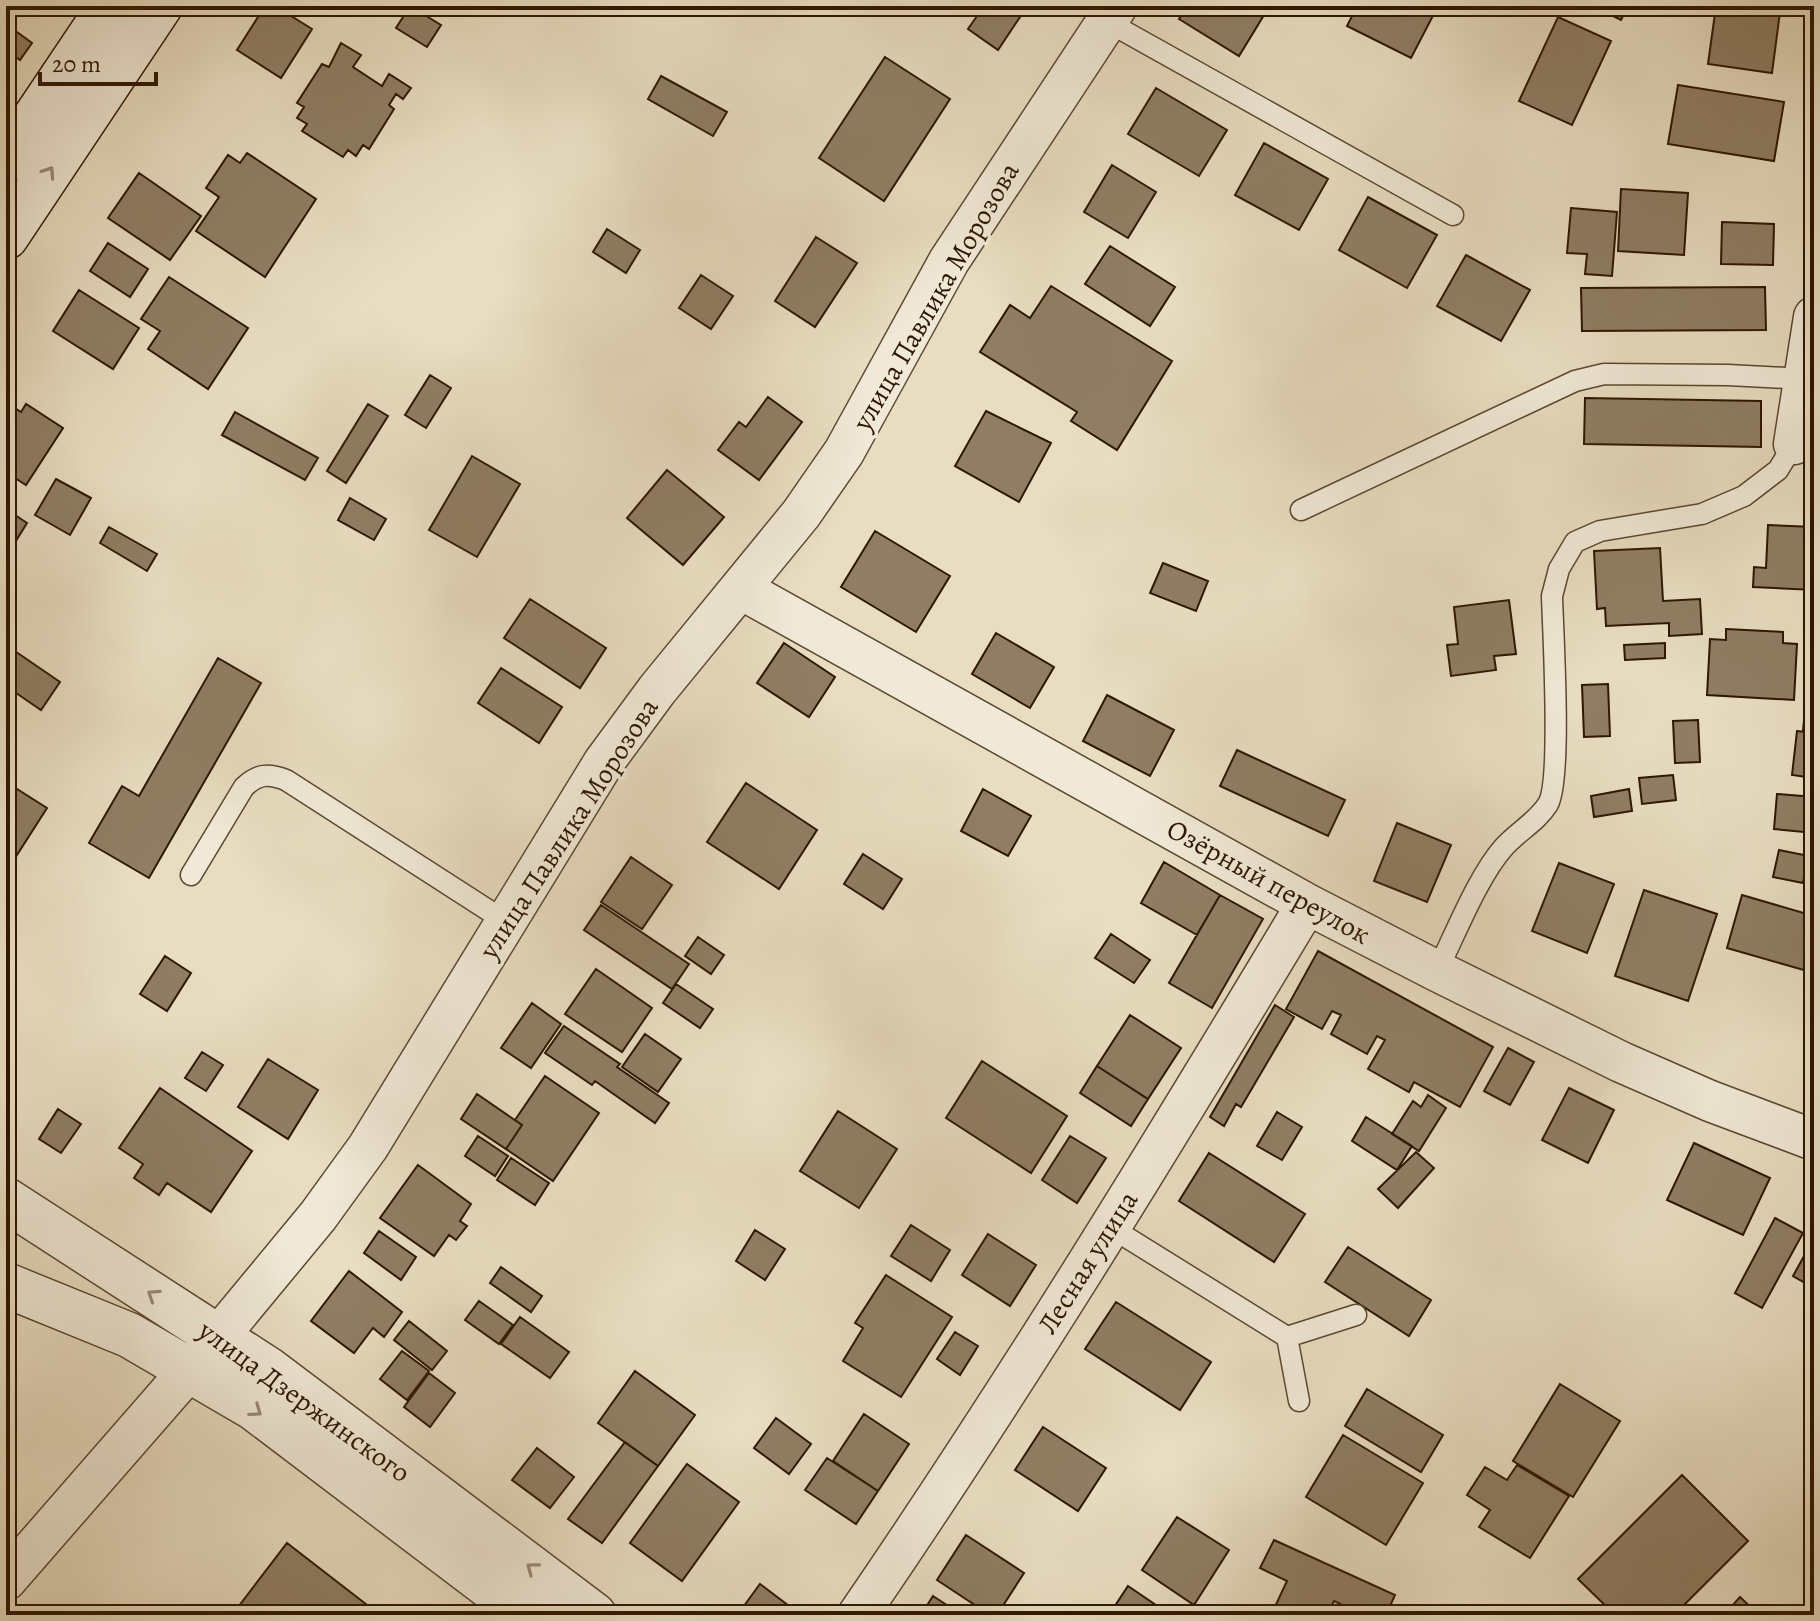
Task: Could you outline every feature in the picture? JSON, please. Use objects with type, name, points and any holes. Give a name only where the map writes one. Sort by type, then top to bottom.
[{"type":"street","points":[[6,161],[110,6]]},
{"type":"street","points":[[6,237],[160,6]]},
{"type":"street","name":"улица Павлика Морозова","points":[[6,1580],[218,1337],[318,1216],[368,1147],[604,762],[657,690],[801,514],[844,452],[949,261],[1111,14]]},
{"type":"street","points":[[1804,446],[1805,379],[1814,317]]},
{"type":"street","name":"Озёрный переулок","points":[[741,589],[1307,904],[1437,971],[1621,1062],[1723,1106],[1814,1140]]},
{"type":"street","name":"Лесная улица","points":[[858,1615],[1110,1227],[1307,904]]},
{"type":"street","name":"улица Дзержинского","points":[[6,1200],[269,1370],[594,1615]]},
{"type":"street","name":"улица Дзержинского","points":[[6,1285],[129,1335],[254,1408],[527,1615]]},
{"type":"lane","points":[[1111,14],[1453,215]]},
{"type":"lane","points":[[1301,510],[1575,381],[1604,374],[1805,379]]},
{"type":"lane","points":[[1437,971],[1489,867],[1504,846],[1531,824],[1549,803],[1555,770],[1552,596],[1559,569],[1575,542],[1600,531],[1702,514],[1744,496],[1804,446]]},
{"type":"lane","points":[[191,875],[244,787],[255,777],[271,774],[286,780],[505,921]]},
{"type":"lane","points":[[1110,1227],[1287,1337],[1299,1401]]},
{"type":"lane","points":[[1287,1337],[1356,1315]]},
{"type":"building","points":[[265,6],[275,6],[312,29],[281,78],[237,50]]},
{"type":"building","points":[[410,6],[441,25],[427,47],[396,28]]},
{"type":"building","points":[[984,6],[1005,6],[1020,17],[998,50],[968,29]]},
{"type":"building","points":[[1188,6],[1249,6],[1264,15],[1239,56],[1179,19]]},
{"type":"building","points":[[1357,6],[1438,6],[1411,58],[1347,26]]},
{"type":"building","points":[[1592,6],[1628,6],[1621,20]]},
{"type":"building","points":[[1716,6],[1809,6],[1808,16],[1780,12],[1772,73],[1708,64]]},
{"type":"building","points":[[1558,17],[1611,41],[1572,125],[1519,101]]},
{"type":"building","points":[[6,24],[32,43],[20,60],[6,50]]},
{"type":"building","points":[[341,43],[361,55],[353,67],[382,86],[389,74],[411,88],[403,99],[396,94],[389,105],[394,109],[369,149],[363,145],[356,156],[348,150],[343,157],[302,131],[307,124],[297,118],[304,107],[297,103],[322,64],[329,67]]},
{"type":"building","points":[[885,57],[950,99],[884,201],[819,158]]},
{"type":"building","points":[[661,76],[727,112],[713,136],[648,99]]},
{"type":"building","points":[[1678,85],[1784,102],[1774,161],[1668,144]]},
{"type":"building","points":[[1156,88],[1227,130],[1199,176],[1128,134]]},
{"type":"building","points":[[1264,143],[1328,179],[1299,230],[1235,195]]},
{"type":"building","points":[[247,153],[316,199],[265,277],[196,231],[219,197],[206,188],[228,155],[240,163]]},
{"type":"building","points":[[1112,165],[1156,192],[1128,238],[1084,212]]},
{"type":"building","points":[[139,173],[201,216],[170,260],[108,218]]},
{"type":"building","points":[[1621,189],[1688,193],[1684,255],[1618,251]]},
{"type":"building","points":[[1368,197],[1437,235],[1407,288],[1339,250]]},
{"type":"building","points":[[1571,208],[1617,212],[1612,276],[1585,274],[1587,254],[1567,253]]},
{"type":"building","points":[[1722,222],[1774,224],[1773,265],[1721,264]]},
{"type":"building","points":[[607,229],[640,250],[626,273],[593,252]]},
{"type":"building","points":[[816,237],[857,263],[815,327],[775,301]]},
{"type":"building","points":[[108,243],[148,269],[130,297],[90,271]]},
{"type":"building","points":[[1110,246],[1175,287],[1150,326],[1085,284]]},
{"type":"building","points":[[1466,255],[1530,290],[1501,341],[1437,306]]},
{"type":"building","points":[[701,275],[733,296],[711,329],[679,308]]},
{"type":"building","points":[[169,277],[248,328],[208,389],[148,349],[160,331],[141,319]]},
{"type":"building","points":[[1051,286],[1172,361],[1117,450],[1071,421],[1077,412],[980,352],[1010,305],[1030,318]]},
{"type":"building","points":[[1765,287],[1766,330],[1582,331],[1581,288]]},
{"type":"building","points":[[79,290],[139,328],[113,369],[53,331]]},
{"type":"building","points":[[430,375],[451,388],[426,428],[405,415]]},
{"type":"building","points":[[768,397],[802,422],[759,480],[718,450],[739,422],[746,427]]},
{"type":"building","points":[[1585,398],[1761,401],[1761,447],[1584,444]]},
{"type":"building","points":[[6,402],[21,412],[26,404],[63,428],[26,485],[6,472]]},
{"type":"building","points":[[368,404],[388,416],[346,483],[327,471]]},
{"type":"building","points":[[986,411],[1051,443],[1019,502],[955,466]]},
{"type":"building","points":[[235,412],[318,458],[305,480],[222,435]]},
{"type":"building","points":[[472,456],[520,484],[477,557],[429,530]]},
{"type":"building","points":[[667,470],[724,517],[683,565],[627,518]]},
{"type":"building","points":[[56,479],[91,498],[70,535],[35,515]]},
{"type":"building","points":[[350,498],[386,519],[374,540],[338,520]]},
{"type":"building","points":[[6,509],[27,523],[9,552],[6,550]]},
{"type":"building","points":[[1768,525],[1814,527],[1814,590],[1753,587],[1754,567],[1766,568]]},
{"type":"building","points":[[109,527],[157,554],[147,571],[100,543]]},
{"type":"building","points":[[875,531],[950,576],[916,632],[841,587]]},
{"type":"building","points":[[1660,548],[1663,601],[1700,599],[1702,634],[1669,636],[1669,623],[1606,626],[1605,608],[1597,609],[1594,551]]},
{"type":"building","points":[[1163,563],[1208,581],[1196,611],[1150,593]]},
{"type":"building","points":[[530,599],[606,648],[580,688],[504,638]]},
{"type":"building","points":[[1509,600],[1516,654],[1494,656],[1496,670],[1451,676],[1447,645],[1458,644],[1454,607]]},
{"type":"building","points":[[1726,629],[1783,632],[1783,643],[1797,644],[1794,700],[1707,695],[1710,639],[1726,640]]},
{"type":"building","points":[[996,633],[1054,667],[1030,708],[972,674]]},
{"type":"building","points":[[784,643],[835,677],[809,717],[757,683]]},
{"type":"building","points":[[1665,643],[1665,658],[1625,660],[1624,645]]},
{"type":"building","points":[[6,645],[60,682],[41,710],[6,686]]},
{"type":"building","points":[[218,658],[261,683],[149,878],[89,843],[122,786],[139,796]]},
{"type":"building","points":[[501,668],[562,707],[539,743],[478,703]]},
{"type":"building","points":[[1608,684],[1610,736],[1584,737],[1582,685]]},
{"type":"building","points":[[1107,695],[1174,730],[1150,776],[1083,741]]},
{"type":"building","points":[[1805,709],[1814,711],[1814,733],[1803,731]]},
{"type":"building","points":[[1698,720],[1700,762],[1675,763],[1673,721]]},
{"type":"building","points":[[1797,731],[1814,733],[1814,778],[1792,775]]},
{"type":"building","points":[[1237,750],[1345,800],[1328,836],[1220,786]]},
{"type":"building","points":[[1673,775],[1676,800],[1642,804],[1639,778]]},
{"type":"building","points":[[6,782],[47,808],[15,858],[6,852]]},
{"type":"building","points":[[746,783],[817,830],[779,889],[707,842]]},
{"type":"building","points":[[983,789],[1031,816],[1008,856],[961,831]]},
{"type":"building","points":[[1629,789],[1632,811],[1594,817],[1591,796]]},
{"type":"building","points":[[1777,794],[1814,797],[1814,833],[1774,829]]},
{"type":"building","points":[[1397,823],[1451,845],[1427,902],[1374,881]]},
{"type":"building","points":[[1810,847],[1814,848],[1814,885],[1803,883]]},
{"type":"building","points":[[1779,850],[1809,856],[1803,883],[1773,877]]},
{"type":"building","points":[[863,854],[902,879],[883,909],[844,884]]},
{"type":"building","points":[[631,857],[672,885],[642,929],[601,902]]},
{"type":"building","points":[[1164,862],[1220,895],[1197,935],[1141,903]]},
{"type":"building","points":[[1559,863],[1614,884],[1587,953],[1532,931]]},
{"type":"building","points":[[1644,890],[1717,914],[1688,1001],[1615,976]]},
{"type":"building","points":[[1220,895],[1263,919],[1212,1008],[1169,983]]},
{"type":"building","points":[[1742,895],[1814,916],[1814,973],[1727,948]]},
{"type":"building","points":[[601,905],[689,964],[672,989],[584,930]]},
{"type":"building","points":[[1111,934],[1150,960],[1134,983],[1095,958]]},
{"type":"building","points":[[698,937],[724,955],[711,974],[685,956]]},
{"type":"building","points":[[1318,951],[1493,1047],[1460,1107],[1414,1082],[1409,1092],[1368,1069],[1385,1040],[1377,1036],[1367,1054],[1331,1034],[1341,1015],[1332,1011],[1322,1029],[1286,1009]]},
{"type":"building","points":[[165,956],[191,973],[167,1011],[140,994]]},
{"type":"building","points":[[596,969],[652,1008],[622,1052],[565,1014]]},
{"type":"building","points":[[676,984],[713,1009],[700,1028],[663,1003]]},
{"type":"building","points":[[532,1003],[561,1024],[531,1068],[501,1048]]},
{"type":"building","points":[[1275,1005],[1294,1017],[1241,1107],[1236,1104],[1224,1126],[1210,1117]]},
{"type":"building","points":[[1130,1015],[1181,1048],[1148,1099],[1097,1066]]},
{"type":"building","points":[[564,1026],[620,1064],[617,1067],[669,1103],[655,1123],[595,1081],[592,1085],[545,1053]]},
{"type":"building","points":[[645,1034],[681,1059],[658,1092],[622,1067]]},
{"type":"building","points":[[1508,1048],[1534,1062],[1510,1105],[1484,1091]]},
{"type":"building","points":[[202,1052],[223,1065],[206,1091],[185,1078]]},
{"type":"building","points":[[268,1059],[318,1090],[288,1139],[238,1107]]},
{"type":"building","points":[[982,1061],[1067,1116],[1031,1173],[946,1118]]},
{"type":"building","points":[[1097,1066],[1148,1099],[1131,1126],[1080,1093]]},
{"type":"building","points":[[545,1076],[599,1113],[553,1181],[506,1149],[522,1125],[515,1120]]},
{"type":"building","points":[[160,1088],[252,1151],[211,1212],[167,1183],[159,1195],[134,1178],[143,1164],[119,1148]]},
{"type":"building","points":[[1569,1088],[1614,1110],[1588,1163],[1542,1140]]},
{"type":"building","points":[[477,1094],[522,1125],[506,1149],[461,1119]]},
{"type":"building","points":[[1428,1095],[1446,1108],[1419,1151],[1392,1134],[1413,1101],[1421,1107]]},
{"type":"building","points":[[58,1109],[81,1124],[61,1153],[39,1139]]},
{"type":"building","points":[[838,1111],[897,1149],[859,1208],[800,1171]]},
{"type":"building","points":[[1277,1112],[1302,1127],[1282,1160],[1257,1146]]},
{"type":"building","points":[[1366,1117],[1412,1146],[1397,1170],[1352,1141]]},
{"type":"building","points":[[478,1136],[508,1156],[495,1176],[465,1156]]},
{"type":"building","points":[[1070,1136],[1106,1158],[1077,1203],[1042,1180]]},
{"type":"building","points":[[1694,1143],[1770,1178],[1743,1235],[1667,1200]]},
{"type":"building","points":[[1416,1152],[1434,1168],[1398,1208],[1378,1189]]},
{"type":"building","points":[[1209,1153],[1305,1214],[1274,1262],[1179,1201]]},
{"type":"building","points":[[511,1158],[549,1183],[535,1205],[497,1180]]},
{"type":"building","points":[[418,1165],[471,1204],[460,1221],[467,1226],[456,1240],[449,1235],[434,1256],[380,1218]]},
{"type":"building","points":[[1775,1218],[1803,1233],[1762,1308],[1735,1293]]},
{"type":"building","points":[[911,1225],[950,1250],[931,1281],[891,1256]]},
{"type":"building","points":[[755,1230],[785,1249],[765,1280],[736,1261]]},
{"type":"building","points":[[379,1231],[416,1257],[401,1280],[364,1253]]},
{"type":"building","points":[[988,1234],[1036,1265],[1010,1306],[962,1275]]},
{"type":"building","points":[[1814,1238],[1814,1288],[1793,1276]]},
{"type":"building","points":[[1348,1247],[1431,1300],[1409,1336],[1325,1282]]},
{"type":"building","points":[[501,1267],[542,1296],[531,1312],[490,1283]]},
{"type":"building","points":[[349,1271],[402,1312],[384,1337],[373,1328],[354,1353],[311,1321]]},
{"type":"building","points":[[886,1275],[952,1317],[901,1397],[843,1361],[863,1328],[855,1323]]},
{"type":"building","points":[[479,1301],[513,1325],[499,1344],[465,1320]]},
{"type":"building","points":[[1116,1302],[1211,1362],[1180,1410],[1085,1349]]},
{"type":"building","points":[[520,1317],[569,1352],[550,1378],[501,1344]]},
{"type":"building","points":[[409,1321],[447,1351],[432,1370],[394,1340]]},
{"type":"building","points":[[955,1332],[978,1346],[960,1375],[937,1359]]},
{"type":"building","points":[[402,1351],[429,1371],[407,1400],[380,1379]]},
{"type":"building","points":[[635,1371],[695,1415],[658,1466],[598,1423]]},
{"type":"building","points":[[429,1373],[455,1393],[430,1427],[404,1407]]},
{"type":"building","points":[[1560,1384],[1620,1421],[1573,1497],[1513,1461]]},
{"type":"building","points":[[1367,1389],[1443,1435],[1421,1472],[1345,1426]]},
{"type":"building","points":[[864,1414],[909,1444],[878,1491],[833,1461]]},
{"type":"building","points":[[776,1418],[811,1444],[789,1474],[754,1448]]},
{"type":"building","points":[[1043,1427],[1106,1468],[1078,1511],[1015,1470]]},
{"type":"building","points":[[1343,1435],[1423,1483],[1386,1545],[1306,1497]]},
{"type":"building","points":[[625,1442],[658,1466],[602,1543],[568,1519]]},
{"type":"building","points":[[537,1448],[574,1477],[550,1508],[512,1480]]},
{"type":"building","points":[[827,1458],[878,1491],[856,1524],[805,1490]]},
{"type":"building","points":[[687,1464],[739,1502],[682,1581],[630,1543]]},
{"type":"building","points":[[1517,1465],[1569,1496],[1530,1558],[1479,1527],[1490,1510],[1467,1495],[1485,1467],[1507,1480]]},
{"type":"building","points":[[1682,1475],[1748,1541],[1674,1615],[1615,1615],[1578,1579]]},
{"type":"building","points":[[1177,1517],[1229,1550],[1194,1605],[1142,1570]]},
{"type":"building","points":[[966,1535],[1024,1573],[997,1615],[990,1615],[937,1580]]},
{"type":"building","points":[[1274,1540],[1395,1595],[1386,1615],[1365,1615],[1334,1601],[1327,1615],[1272,1613],[1287,1581],[1260,1568]]},
{"type":"building","points":[[287,1543],[380,1615],[232,1615]]},
{"type":"building","points":[[760,1584],[801,1615],[748,1615],[741,1610]]},
{"type":"building","points":[[1128,1586],[1169,1614],[1109,1615]]},
{"type":"building","points":[[933,1596],[962,1615],[921,1615]]},
{"type":"building","points":[[1740,1597],[1759,1615],[1724,1615]]}]
